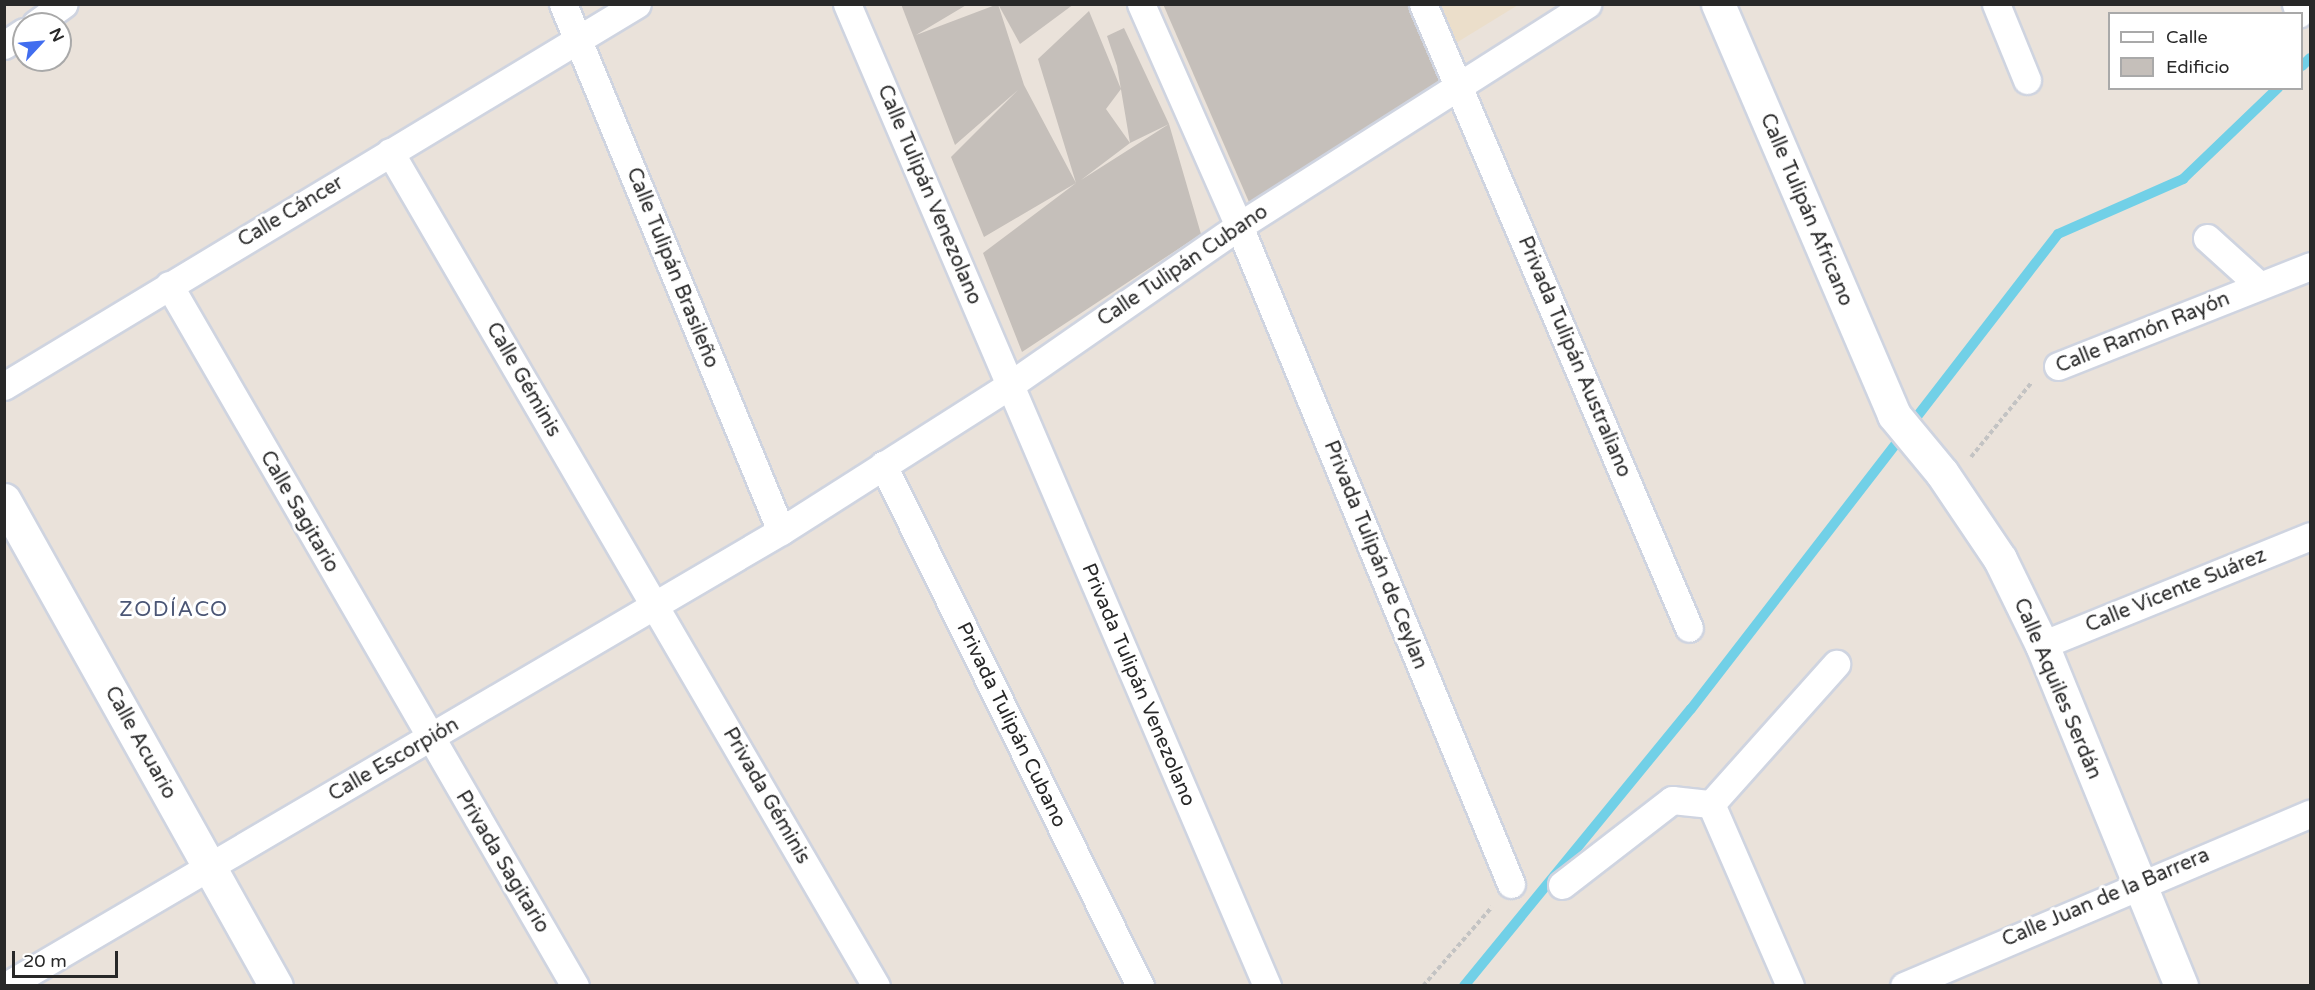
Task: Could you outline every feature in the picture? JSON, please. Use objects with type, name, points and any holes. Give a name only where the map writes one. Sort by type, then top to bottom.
[{"type":"street","name":"Calle Tulipán Brasileño","points":[[563,4],[781,531]]},
{"type":"street","name":"Calle Cáncer","points":[[4,386],[390,152],[579,42],[637,4]]},
{"type":"street","name":"Calle Tulipán Venezolano","points":[[847,4],[1010,385]]},
{"type":"street","name":"Privada Tulipán de Ceylan","points":[[1141,4],[1239,226],[1511,884]]},
{"type":"street","name":"Privada Tulipán Australiano","points":[[1423,4],[1689,628]]},
{"type":"street","name":"Calle Tulipán Cubano","points":[[781,531],[1010,385],[1239,226],[1587,4]]},
{"type":"street","name":"Calle Tulipán Africano","points":[[1718,4],[1893,414]]},
{"type":"street","points":[[1996,4],[2027,80]]},
{"type":"street","name":"Calle Géminis","points":[[390,152],[656,608]]},
{"type":"street","points":[[2208,238],[2259,285]]},
{"type":"street","name":"Calle Ramón Rayón","points":[[2058,366],[2310,266]]},
{"type":"street","name":"Calle Sagitario","points":[[169,285],[429,739]]},
{"type":"street","name":"Privada Tulipán Venezolano","points":[[1010,385],[1267,986]]},
{"type":"street","name":"Calle Aquiles Serdán","points":[[1893,414],[1946,478],[2000,559],[2042,645],[2181,986]]},
{"type":"street","name":"Privada Tulipán Cubano","points":[[883,465],[1140,986]]},
{"type":"street","name":"Calle Acuario","points":[[4,500],[276,986]]},
{"type":"street","name":"Calle Escorpión","points":[[6,986],[656,608],[781,531]]},
{"type":"street","name":"Calle Vicente Suárez","points":[[2042,645],[2310,536]]},
{"type":"street","name":"Privada Géminis","points":[[656,608],[876,986]]},
{"type":"street","points":[[1711,804],[1836,664]]},
{"type":"street","name":"Privada Sagitario","points":[[429,739],[575,986]]},
{"type":"street","points":[[1562,885],[1672,800],[1711,804]]},
{"type":"street","points":[[1711,804],[1790,986]]},
{"type":"street","name":"Calle Juan de la Barrera","points":[[1904,986],[2138,883],[2310,814]]},
{"type":"path","name":"Calle Ramón Rayón","points":[[1946,478],[2029,384],[2058,366]]},
{"type":"path","points":[[1423,986],[1511,884]]},
{"type":"shaded area","points":[[1423,5],[1518,5],[1443,51]]},
{"type":"building","points":[[901,4],[968,4],[916,35],[998,4],[1024,85],[1076,183],[984,237],[951,157],[1018,90],[955,145]]},
{"type":"building","points":[[998,4],[1074,4],[1020,44]]},
{"type":"building","points":[[1163,4],[1408,4],[1442,88],[1249,202]]},
{"type":"building","points":[[1089,11],[1121,89],[1106,109],[1130,143],[1081,180],[1169,124],[1201,234],[1022,352],[983,253],[1076,183],[1038,59]]},
{"type":"building","points":[[1124,28],[1169,124],[1130,143],[1117,66],[1107,36]]},
{"type":"waterway","points":[[2303,65],[2310,58]]},
{"type":"waterway","points":[[1464,986],[1691,709],[2058,234],[2183,179],[2276,90]]},
{"type":"district","name":"ZODÍACO","points":[[174,610]]}]
